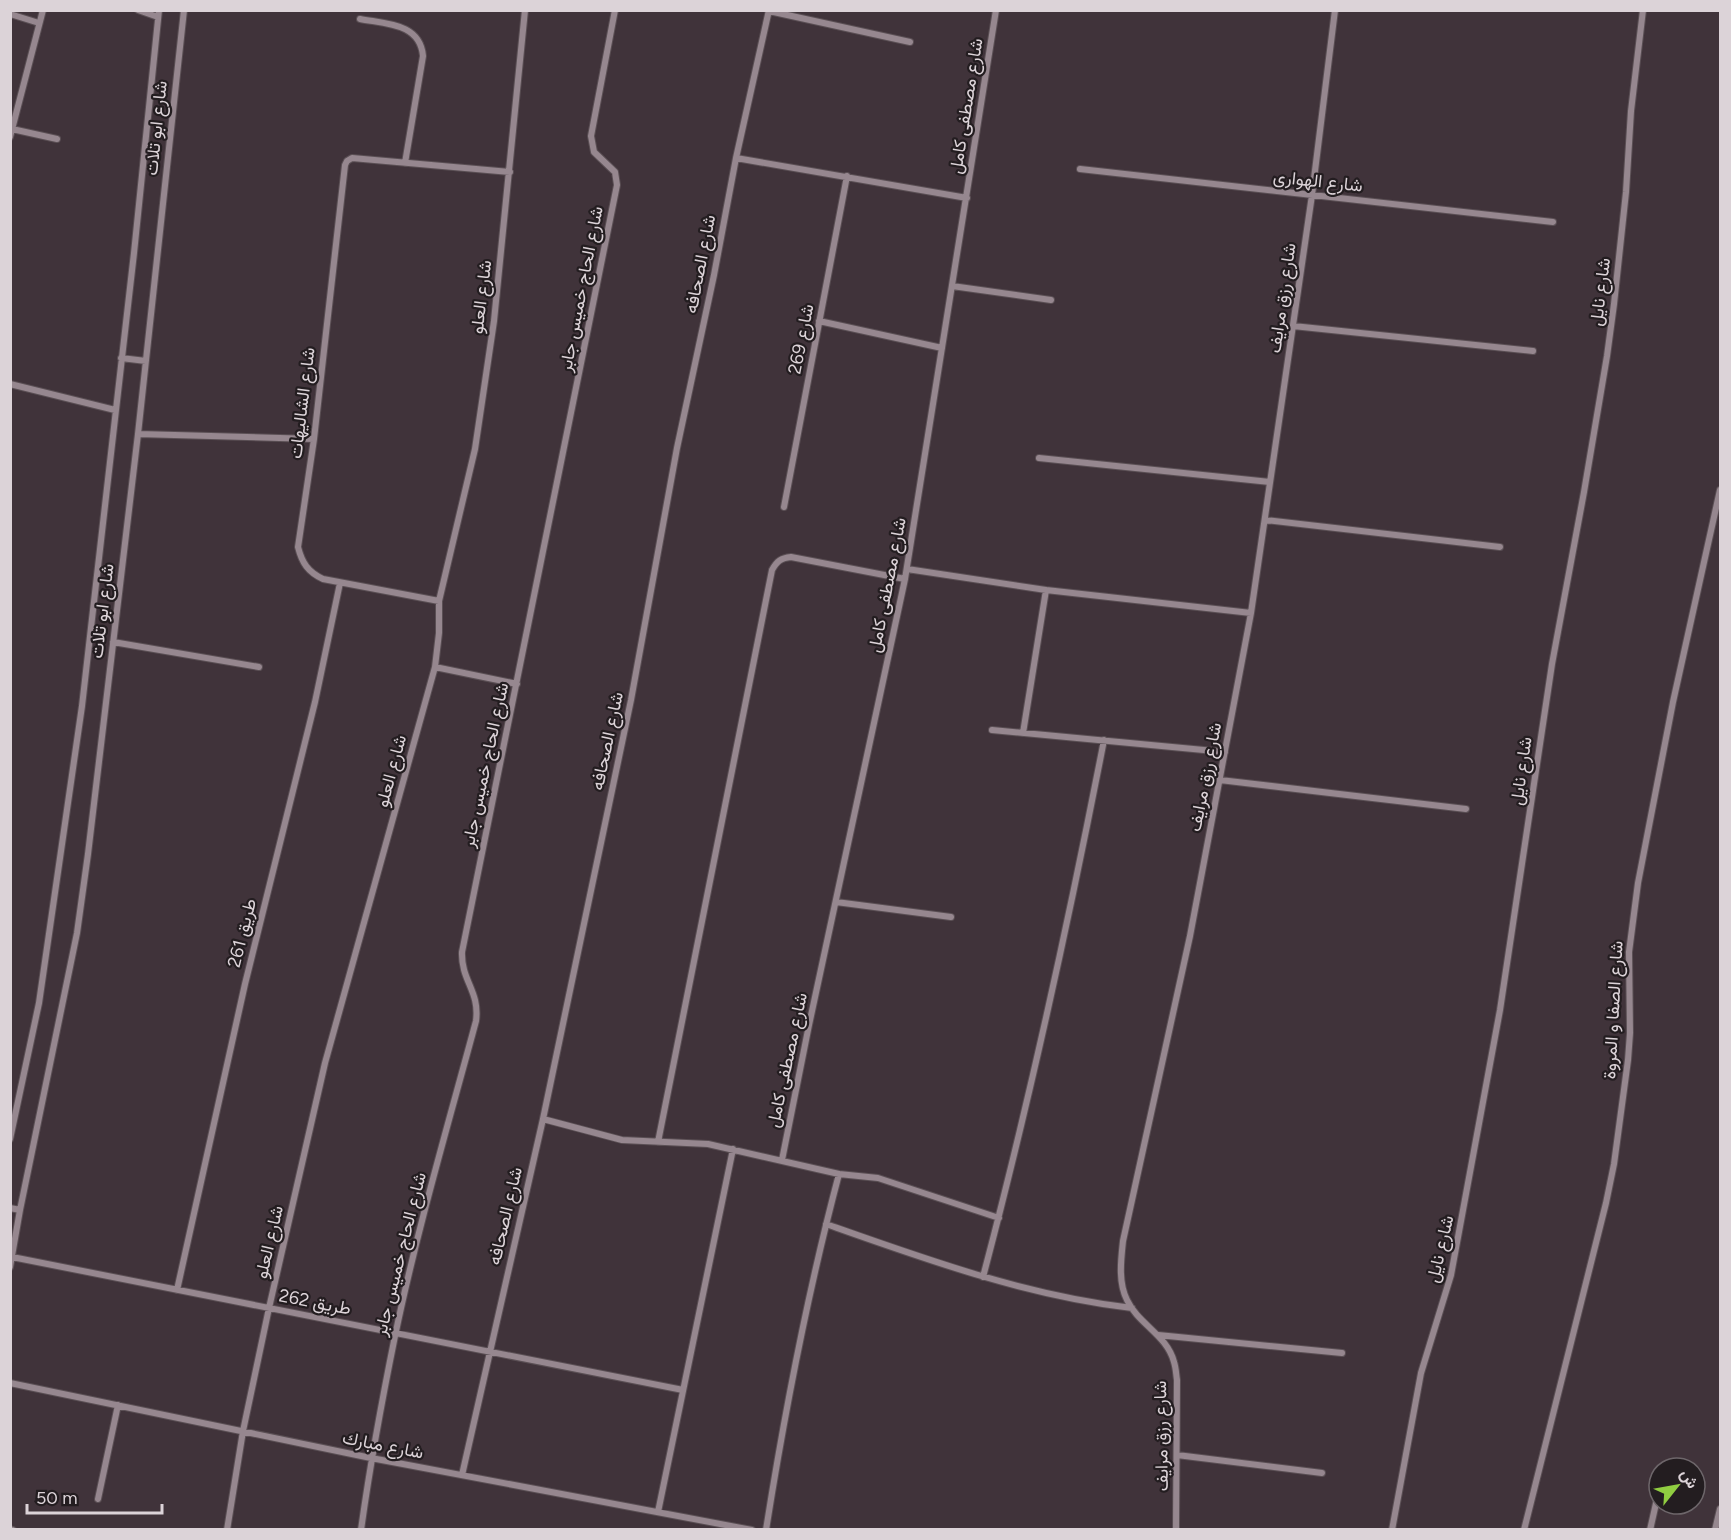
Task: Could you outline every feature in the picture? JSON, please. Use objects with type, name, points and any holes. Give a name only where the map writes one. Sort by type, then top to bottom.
[{"type":"street","points":[[10,137],[43,10]]},
{"type":"street","points":[[138,10],[158,14]]},
{"type":"street","name":"شارع ابو تلات","points":[[10,1267],[77,933],[114,642],[184,10]]},
{"type":"street","name":"شارع العلو","points":[[227,1530],[243,1431],[269,1308],[332,1035],[435,668],[439,601],[475,449],[494,321],[525,10]]},
{"type":"street","name":"شارع الحاج خميس جابر","points":[[361,1530],[371,1458],[395,1334],[476,1021],[477,1000],[464,972],[462,952],[617,185],[615,172],[594,152],[591,136],[615,10]]},
{"type":"street","name":"شارع مصطفى كامل","points":[[782,1160],[905,579],[996,10]]},
{"type":"street","name":"شارع رزق مرايف","points":[[1176,1530],[1177,1380],[1174,1361],[1168,1346],[1127,1300],[1121,1282],[1123,1241],[1190,936],[1251,613],[1312,195],[1335,10]]},
{"type":"street","name":"شارع نايل","points":[[1392,1530],[1421,1373],[1453,1264],[1500,1010],[1552,664],[1607,356],[1643,10]]},
{"type":"street","points":[[769,11],[910,42]]},
{"type":"street","name":"شارع الصحافه","points":[[462,1475],[543,1119],[632,700],[678,448],[736,158],[769,11]]},
{"type":"street","points":[[10,14],[39,23]]},
{"type":"street","name":"شارع ابو تلات","points":[[10,1139],[39,1003],[82,706],[158,14]]},
{"type":"street","points":[[360,19],[400,27],[417,38],[422,46],[423,56],[405,163]]},
{"type":"street","points":[[12,129],[57,139]]},
{"type":"street","name":"شارع الشاليهات","points":[[439,601],[323,579],[311,573],[302,561],[298,547],[314,439],[347,161],[352,158],[510,172]]},
{"type":"street","points":[[736,158],[966,198]]},
{"type":"street","name":"شارع الهوارى","points":[[1080,169],[1553,222]]},
{"type":"street","name":"شارع 269","points":[[784,507],[847,176]]},
{"type":"street","points":[[952,286],[1051,300]]},
{"type":"street","points":[[819,321],[942,348]]},
{"type":"street","points":[[1293,326],[1533,351]]},
{"type":"street","points":[[121,358],[146,361]]},
{"type":"street","points":[[10,384],[116,410]]},
{"type":"street","points":[[138,434],[314,439]]},
{"type":"street","points":[[1039,458],[1270,482]]},
{"type":"street","name":"شارع الصفا و المروة","points":[[1524,1530],[1614,1164],[1628,1060],[1629,952],[1638,884],[1673,702],[1720,490]]},
{"type":"street","points":[[1265,520],[1500,548]]},
{"type":"street","points":[[658,1142],[772,570],[776,562],[783,558],[791,558],[905,579]]},
{"type":"street","points":[[906,569],[1047,590],[1251,613]]},
{"type":"street","name":"طريق 261","points":[[177,1290],[245,984],[315,702],[340,583]]},
{"type":"street","points":[[1023,733],[1047,590]]},
{"type":"street","points":[[114,642],[260,667]]},
{"type":"street","points":[[435,668],[517,684]]},
{"type":"street","points":[[992,730],[1225,752]]},
{"type":"street","points":[[983,1277],[1040,1048],[1073,900],[1104,740]]},
{"type":"street","points":[[1220,780],[1466,808]]},
{"type":"street","points":[[836,902],[951,917]]},
{"type":"street","points":[[543,1119],[622,1140],[708,1144],[839,1174],[878,1178],[999,1218]]},
{"type":"street","points":[[658,1512],[733,1149]]},
{"type":"street","points":[[766,1530],[802,1326],[839,1174]]},
{"type":"street","points":[[10,1208],[20,1210]]},
{"type":"street","points":[[826,1224],[983,1277],[1096,1304],[1132,1308]]},
{"type":"street","name":"طريق 262","points":[[12,1257],[683,1390]]},
{"type":"street","points":[[1158,1335],[1342,1353]]},
{"type":"street","name":"شارع مبارك","points":[[10,1383],[371,1458],[748,1529]]},
{"type":"street","points":[[98,1499],[118,1406]]},
{"type":"street","points":[[1177,1455],[1322,1473]]},
{"type":"street","points":[[1715,1530],[1720,1509]]}]
